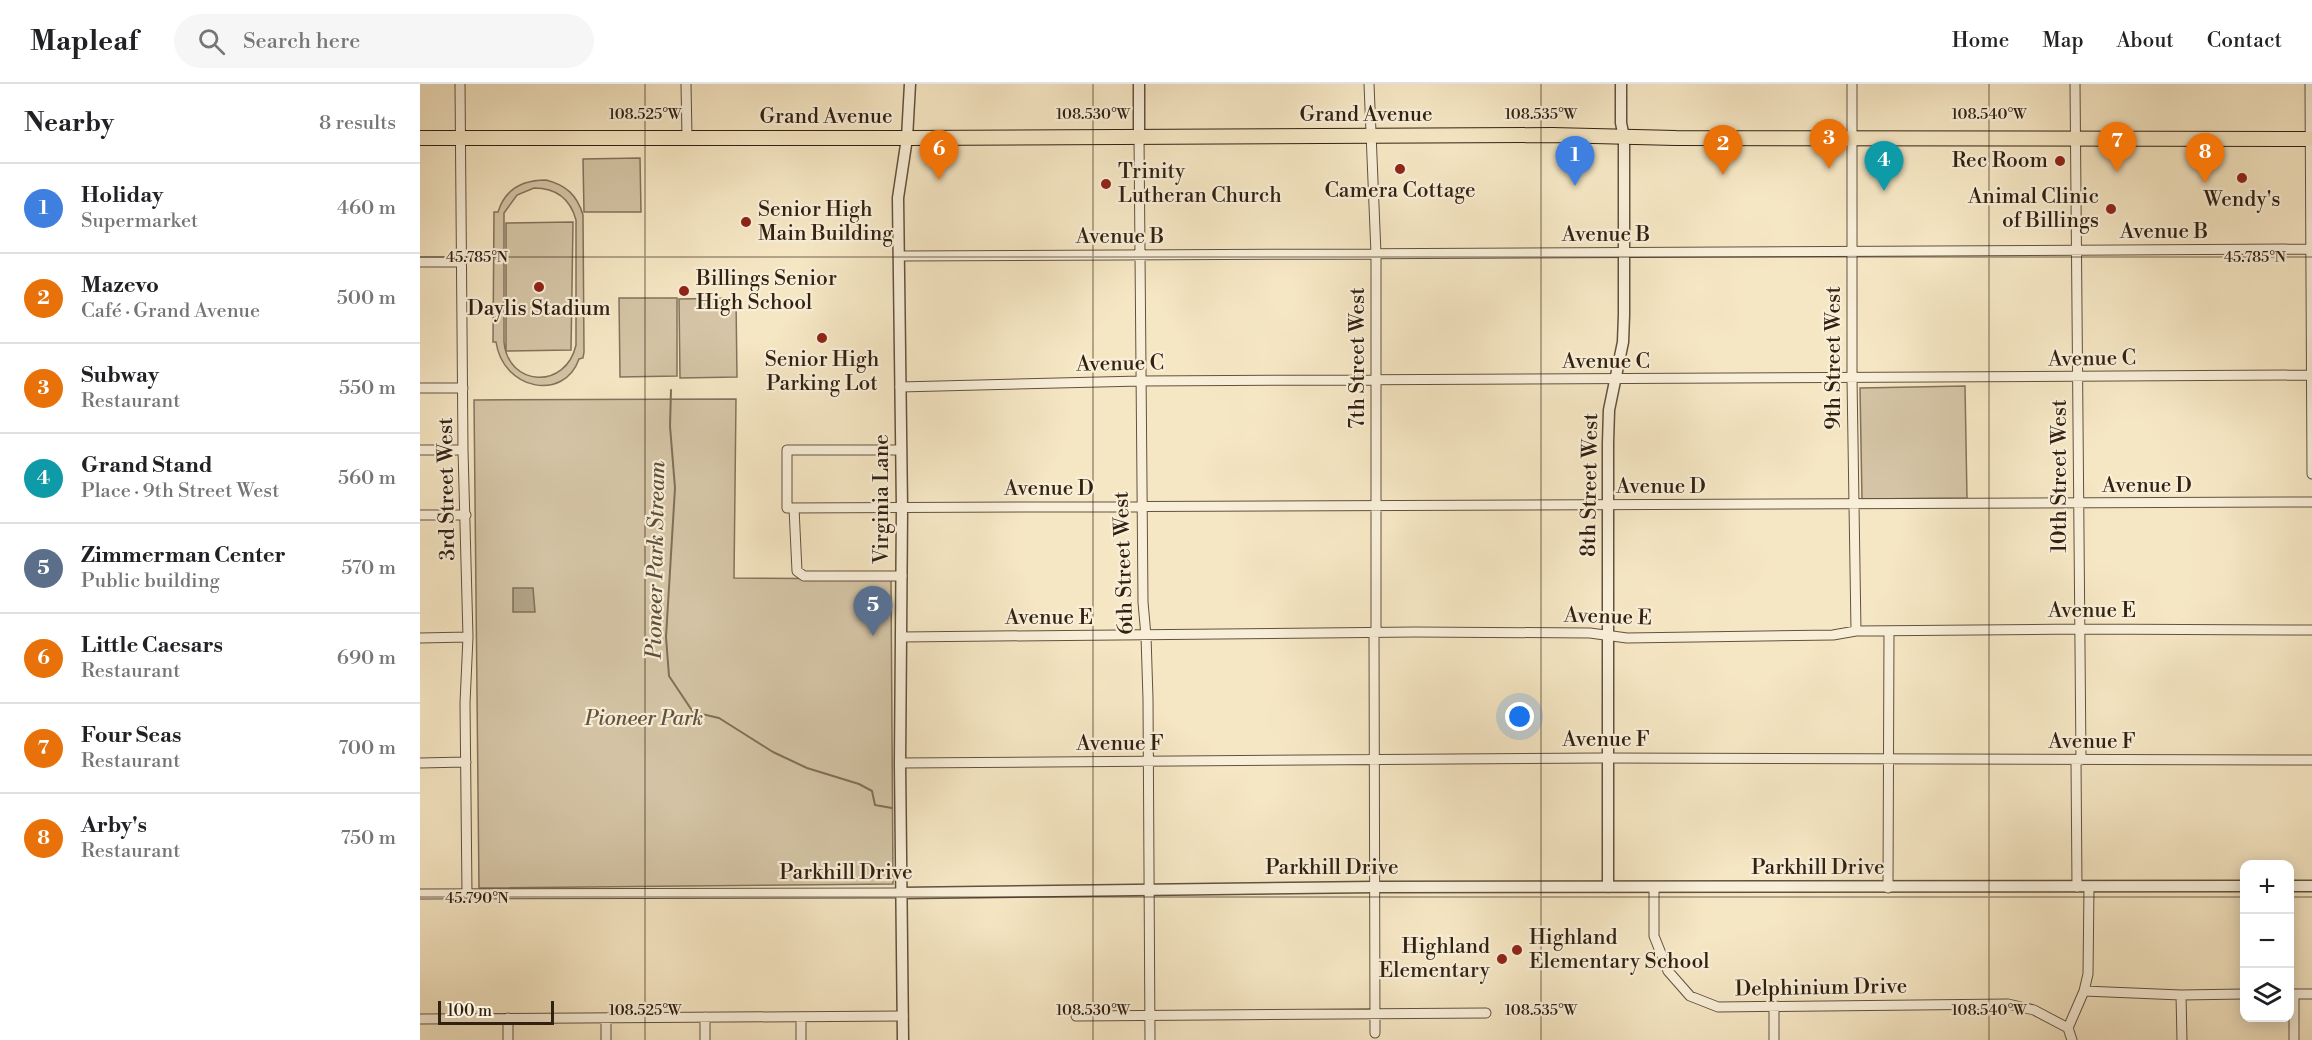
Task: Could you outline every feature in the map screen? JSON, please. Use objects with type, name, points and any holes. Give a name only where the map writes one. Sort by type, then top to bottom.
[{"type":"main road","name":"Grand Avenue","points":[[420,138],[1552,135],[2311,139]]},
{"type":"street","name":"3rd Street West","points":[[460,84],[468,637],[467,894]]},
{"type":"street","points":[[686,84],[687,137]]},
{"type":"street","name":"Virginia Lane","points":[[903,1040],[900,763],[902,450],[898,198],[907,138],[910,84]]},
{"type":"street","name":"6th Street West","points":[[1138,84],[1150,1040]]},
{"type":"street","name":"7th Street West","points":[[1369,84],[1376,254],[1377,382],[1373,760],[1375,1033]]},
{"type":"street","name":"8th Street West","points":[[1608,887],[1607,505],[1609,410],[1623,342],[1624,137],[1621,123],[1621,84]]},
{"type":"street","name":"9th Street West","points":[[1852,84],[1852,379],[1856,631]]},
{"type":"street","name":"10th Street West","points":[[2075,84],[2079,629],[2077,886]]},
{"type":"street","points":[[2310,84],[2312,474]]},
{"type":"street","name":"Avenue B","points":[[899,256],[2312,249]]},
{"type":"street","points":[[420,262],[462,262]]},
{"type":"street","name":"Avenue C","points":[[900,387],[1141,381],[1377,382],[2312,375]]},
{"type":"street","points":[[420,388],[463,388]]},
{"type":"street","points":[[420,450],[464,450]]},
{"type":"street","points":[[902,450],[787,450],[797,571],[804,576],[902,576]]},
{"type":"street","name":"Avenue D","points":[[791,508],[2312,502]]},
{"type":"street","points":[[420,515],[466,515]]},
{"type":"street","name":"Avenue E","points":[[902,637],[1375,632],[1590,633],[1627,638],[1833,635],[1856,631],[2312,630]]},
{"type":"street","points":[[1888,888],[1889,631]]},
{"type":"street","points":[[420,638],[468,637]]},
{"type":"street","name":"Avenue F","points":[[900,763],[1608,758],[2312,760]]},
{"type":"street","points":[[420,763],[466,762]]},
{"type":"street","points":[[2072,1040],[2068,1028],[2084,991],[2088,974],[2089,886]]},
{"type":"street","name":"Parkhill Drive","points":[[420,894],[1375,887],[2240,886]]},
{"type":"street","points":[[2294,886],[2312,886]]},
{"type":"street","name":"Delphinium Drive","points":[[1654,888],[1654,936],[1668,971],[1690,996],[1718,1007],[2008,1004],[2034,1010],[2068,1028]]},
{"type":"street","points":[[2084,991],[2181,995],[2240,994]]},
{"type":"street","points":[[2294,994],[2312,994]]},
{"type":"street","points":[[2181,995],[2182,1040]]},
{"type":"street","points":[[1774,1007],[1774,1040]]},
{"type":"street","points":[[1076,1016],[1486,1013]]},
{"type":"street","points":[[420,1019],[903,1016]]},
{"type":"street","points":[[705,1017],[705,1040]]},
{"type":"street","points":[[801,1017],[801,1040]]},
{"type":"street","points":[[508,1018],[508,1040]]},
{"type":"street","points":[[606,1018],[606,1040]]},
{"type":"street","points":[[2293,1022],[2294,1040]]},
{"type":"green space","points":[[640,158],[641,212],[584,212],[583,159]]},
{"type":"green space","points":[[538,180],[546,180],[565,188],[578,202],[583,215],[583,358],[579,359],[571,373],[561,381],[548,385],[534,385],[521,380],[510,371],[501,358],[496,342],[493,342],[494,212],[498,212],[505,197],[516,187]],"holes":[[[534,188],[555,192],[566,200],[576,220],[576,345],[570,360],[561,370],[550,376],[538,377],[526,375],[516,368],[508,357],[504,342],[504,213],[517,195]]]},
{"type":"green space","name":"Daylis Stadium","points":[[573,222],[571,350],[506,351],[506,223]]},
{"type":"green space","points":[[619,298],[677,298],[677,376],[620,377]]},
{"type":"green space","points":[[736,298],[737,377],[680,378],[679,299]]},
{"type":"green space","points":[[1965,386],[1967,498],[1862,499],[1860,388]]},
{"type":"green space","name":"Pioneer Park","points":[[736,399],[734,578],[891,579],[893,884],[479,888],[474,400]]},
{"type":"shaded area","points":[[513,588],[533,588],[535,612],[513,612]]},
{"type":"waterway","name":"Pioneer Park Stream","points":[[671,390],[670,426],[675,488],[666,637],[669,676],[693,712],[719,718],[773,752],[807,768],[859,784],[872,791],[875,805],[892,808]]},
{"type":"place","name":"Rec Room","points":[[2060,161]]},
{"type":"place","name":"Camera Cottage","points":[[1400,169]]},
{"type":"place","name":"Subway","points":[[1829,169]]},
{"type":"place","name":"Four Seas","points":[[2117,172]]},
{"type":"place","name":"Mazevo","points":[[1723,175]]},
{"type":"place","name":"Wendy's","points":[[2242,178]]},
{"type":"place","name":"Little Caesars","points":[[939,180]]},
{"type":"place","name":"Arby's","points":[[2205,183]]},
{"type":"place","name":"Trinity Lutheran Church","points":[[1106,184]]},
{"type":"place","name":"Holiday","points":[[1575,186]]},
{"type":"place","name":"Grand Stand","points":[[1884,191]]},
{"type":"place","name":"Animal Clinic of Billings","points":[[2111,209]]},
{"type":"place","name":"Senior High Main Building","points":[[746,222]]},
{"type":"place","name":"Daylis Stadium","points":[[539,287]]},
{"type":"place","name":"Billings Senior High School","points":[[684,291]]},
{"type":"place","name":"Senior High Parking Lot","points":[[822,338]]},
{"type":"place","name":"Zimmerman Center","points":[[873,636]]},
{"type":"place","name":"Highland Elementary School","points":[[1517,950]]},
{"type":"place","name":"Highland Elementary","points":[[1502,959]]}]
